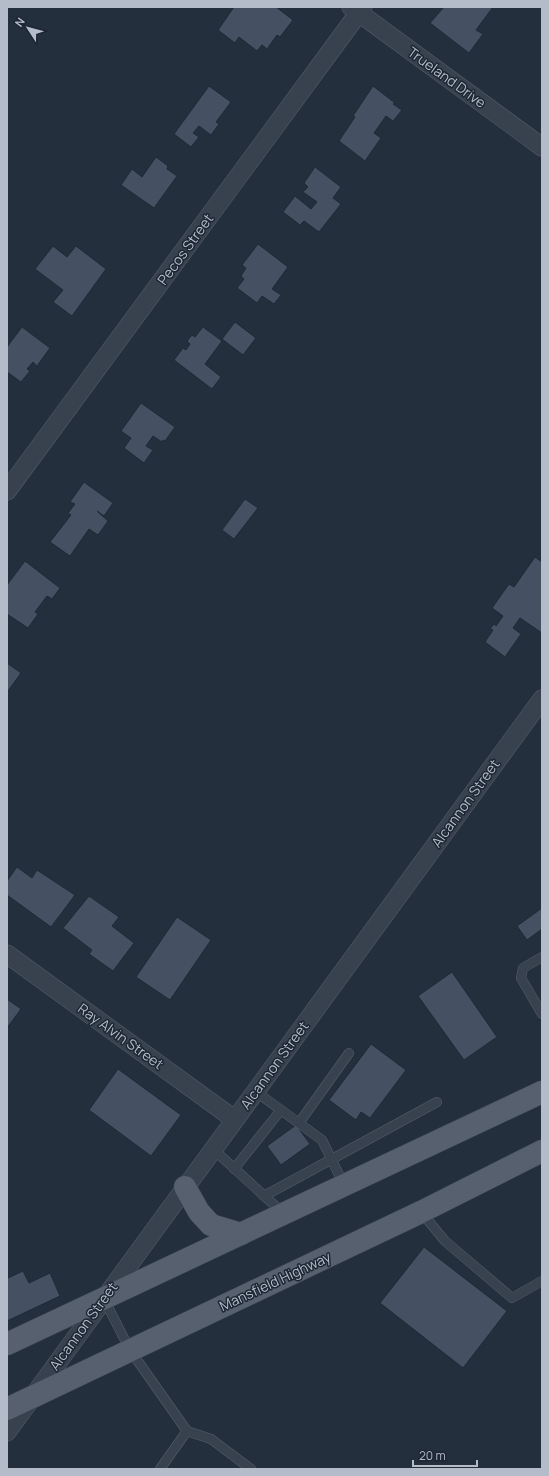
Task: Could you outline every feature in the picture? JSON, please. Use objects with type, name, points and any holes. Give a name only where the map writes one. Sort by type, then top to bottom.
[{"type":"main road","points":[[7,1344],[103,1297],[241,1234],[542,1092]]},
{"type":"main road","name":"Mansfield Highway","points":[[7,1409],[421,1212],[542,1151]]},
{"type":"main road","points":[[186,1187],[199,1212],[211,1225],[241,1234]]},
{"type":"street","name":"Trueland Drive","points":[[358,9],[542,147]]},
{"type":"street","name":"Pecos Street","points":[[7,491],[358,9]]},
{"type":"street","name":"Alcannon Street","points":[[7,1432],[103,1297],[186,1187],[234,1119],[542,698]]},
{"type":"street","name":"Ray Alvin Street","points":[[7,954],[234,1119]]},
{"type":"lane","points":[[542,957],[524,968],[521,978],[542,1014]]},
{"type":"lane","points":[[299,1123],[349,1053]]},
{"type":"lane","points":[[255,1091],[322,1140],[344,1185]]},
{"type":"lane","points":[[264,1196],[331,1158],[437,1102]]},
{"type":"lane","points":[[234,1169],[282,1110]]},
{"type":"lane","points":[[213,1149],[283,1214]]},
{"type":"lane","points":[[421,1212],[445,1241],[512,1298],[542,1281]]},
{"type":"lane","points":[[103,1297],[130,1350],[187,1431],[211,1439],[251,1469]]},
{"type":"lane","points":[[160,1469],[187,1431]]},
{"type":"building","points":[[234,7],[276,7],[293,20],[280,37],[277,35],[267,49],[262,45],[257,51],[239,37],[235,43],[218,30]]},
{"type":"building","points":[[444,7],[493,7],[476,30],[483,34],[469,53],[430,23]]},
{"type":"building","points":[[209,86],[231,102],[216,122],[219,124],[211,135],[199,126],[193,133],[199,137],[191,147],[174,134]]},
{"type":"building","points":[[373,86],[402,110],[393,121],[386,116],[374,133],[381,138],[365,161],[339,141],[355,117],[353,116]]},
{"type":"building","points":[[156,157],[168,166],[167,169],[177,176],[154,208],[121,185],[132,169],[142,177]]},
{"type":"building","points":[[315,167],[341,187],[333,198],[341,204],[319,232],[304,221],[300,225],[283,212],[295,196],[311,209],[317,202],[303,192],[308,187],[304,183]]},
{"type":"building","points":[[258,244],[288,267],[272,289],[281,295],[274,304],[262,296],[257,303],[237,288],[244,279],[241,276],[246,268],[242,265]]},
{"type":"building","points":[[53,246],[67,257],[76,246],[106,269],[72,316],[53,302],[63,290],[35,269]]},
{"type":"building","points":[[235,322],[256,338],[243,355],[222,339]]},
{"type":"building","points":[[22,327],[50,348],[37,366],[33,362],[27,369],[30,371],[21,382],[7,372],[7,347]]},
{"type":"building","points":[[203,327],[222,341],[205,364],[221,377],[212,389],[174,360],[183,348],[186,350],[190,344],[187,341],[192,335],[195,337]]},
{"type":"building","points":[[141,403],[175,427],[165,441],[163,440],[162,442],[153,436],[146,446],[153,450],[144,463],[124,448],[131,438],[121,431]]},
{"type":"building","points":[[84,482],[113,503],[104,516],[97,511],[108,521],[98,535],[89,529],[70,556],[50,542],[71,515],[68,513],[75,504],[70,502]]},
{"type":"building","points":[[245,499],[258,508],[234,539],[222,530]]},
{"type":"building","points":[[535,557],[542,562],[542,633],[520,618],[513,628],[521,634],[505,657],[485,642],[493,630],[490,629],[494,624],[496,626],[503,616],[492,608],[509,584],[514,587]]},
{"type":"building","points":[[25,561],[60,588],[52,599],[47,596],[35,612],[38,614],[28,628],[7,614],[7,585]]},
{"type":"building","points":[[7,663],[21,673],[8,691],[7,690]]},
{"type":"building","points":[[17,867],[32,878],[37,870],[75,895],[51,927],[7,895],[7,881]]},
{"type":"building","points":[[89,896],[119,917],[112,926],[134,943],[113,971],[89,954],[92,950],[63,928]]},
{"type":"building","points":[[542,908],[542,929],[527,940],[517,926]]},
{"type":"building","points":[[177,917],[211,940],[170,1000],[136,977]]},
{"type":"building","points":[[452,972],[497,1037],[464,1060],[418,996]]},
{"type":"building","points":[[7,999],[21,1009],[7,1028]]},
{"type":"building","points":[[371,1044],[406,1070],[370,1118],[361,1112],[356,1120],[329,1100]]},
{"type":"building","points":[[118,1069],[181,1115],[151,1156],[89,1110]]},
{"type":"building","points":[[296,1125],[310,1144],[281,1165],[267,1146]]},
{"type":"building","points":[[424,1247],[507,1311],[463,1368],[380,1303]]},
{"type":"building","points":[[23,1271],[29,1283],[50,1273],[60,1296],[7,1321],[7,1276],[8,1278]]}]
